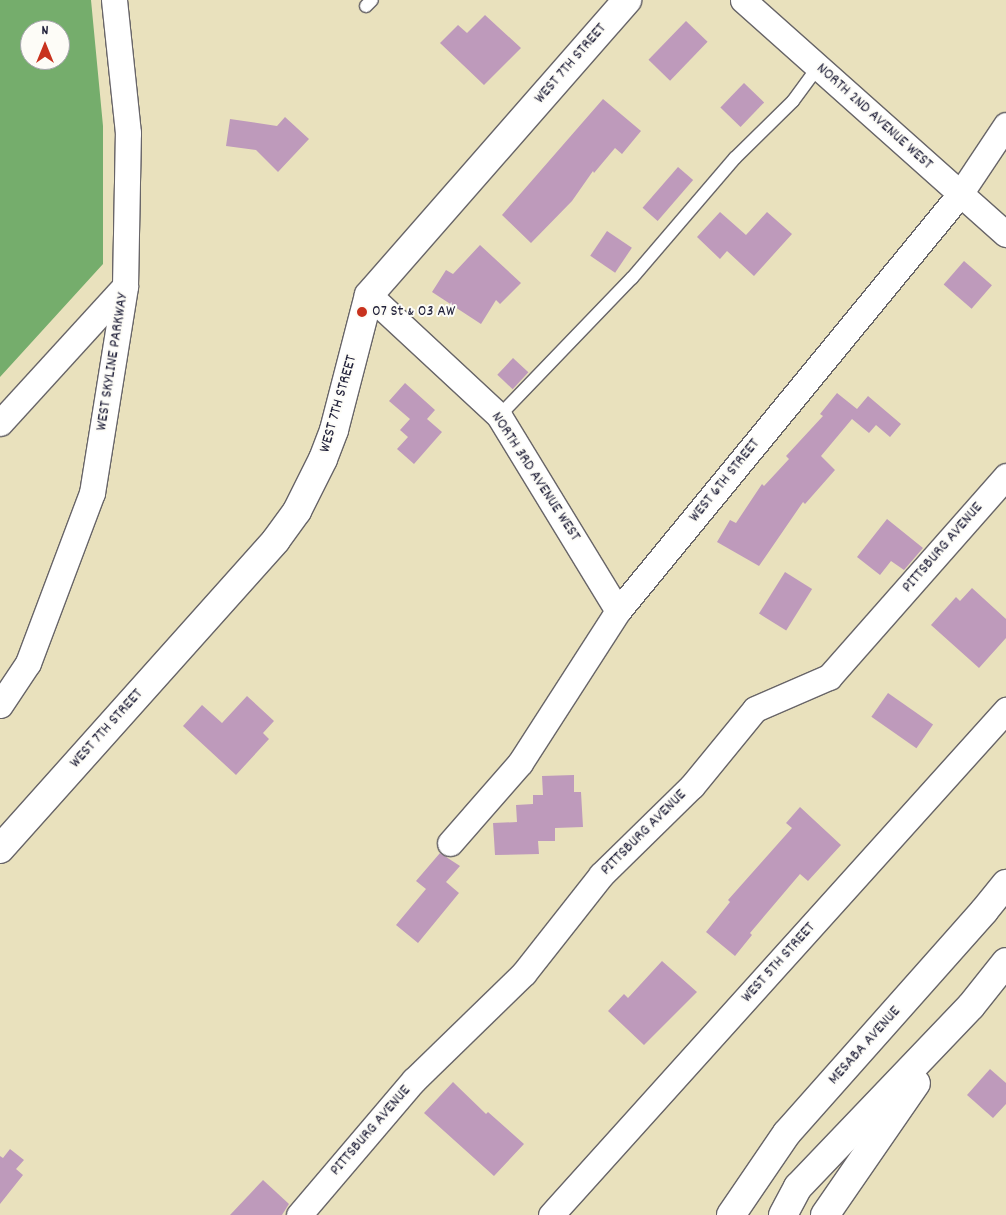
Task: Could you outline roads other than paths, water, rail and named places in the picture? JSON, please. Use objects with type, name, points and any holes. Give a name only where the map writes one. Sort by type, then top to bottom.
[{"type":"main road","name":"WEST 7TH STREET","points":[[0,849],[276,540],[297,511],[323,459],[334,430],[369,296],[627,0]]},
{"type":"main road","name":"MESABA AVENUE","points":[[731,1215],[757,1174],[787,1133],[1006,884]]},
{"type":"main road","points":[[783,1215],[798,1187],[970,1006],[1006,962]]},
{"type":"main road","points":[[825,1215],[970,1006]]},
{"type":"main road","points":[[741,1215],[757,1174]]},
{"type":"street","name":"NORTH 2ND AVENUE WEST","points":[[743,0],[1006,234]]},
{"type":"street","name":"WEST SKYLINE PARKWAY","points":[[0,705],[28,663],[92,493],[125,286],[128,133],[116,2]]},
{"type":"street","name":"WEST 6TH STREET","points":[[450,843],[520,763],[618,611],[960,194],[1006,124]]},
{"type":"street","points":[[0,423],[125,286]]},
{"type":"street","name":"NORTH 3RD AVENUE WEST","points":[[369,296],[499,416],[618,611]]},
{"type":"street","name":"PITTSBURG AVENUE","points":[[299,1215],[414,1080],[524,973],[601,875],[692,786],[755,709],[829,677],[1006,476]]},
{"type":"street","name":"WEST 5TH STREET","points":[[551,1215],[1004,715]]},
{"type":"lane","points":[[499,416],[632,278],[735,158],[793,100],[818,67]]},
{"type":"place","name":"07 St & 03 AW","points":[[362,312]]}]
